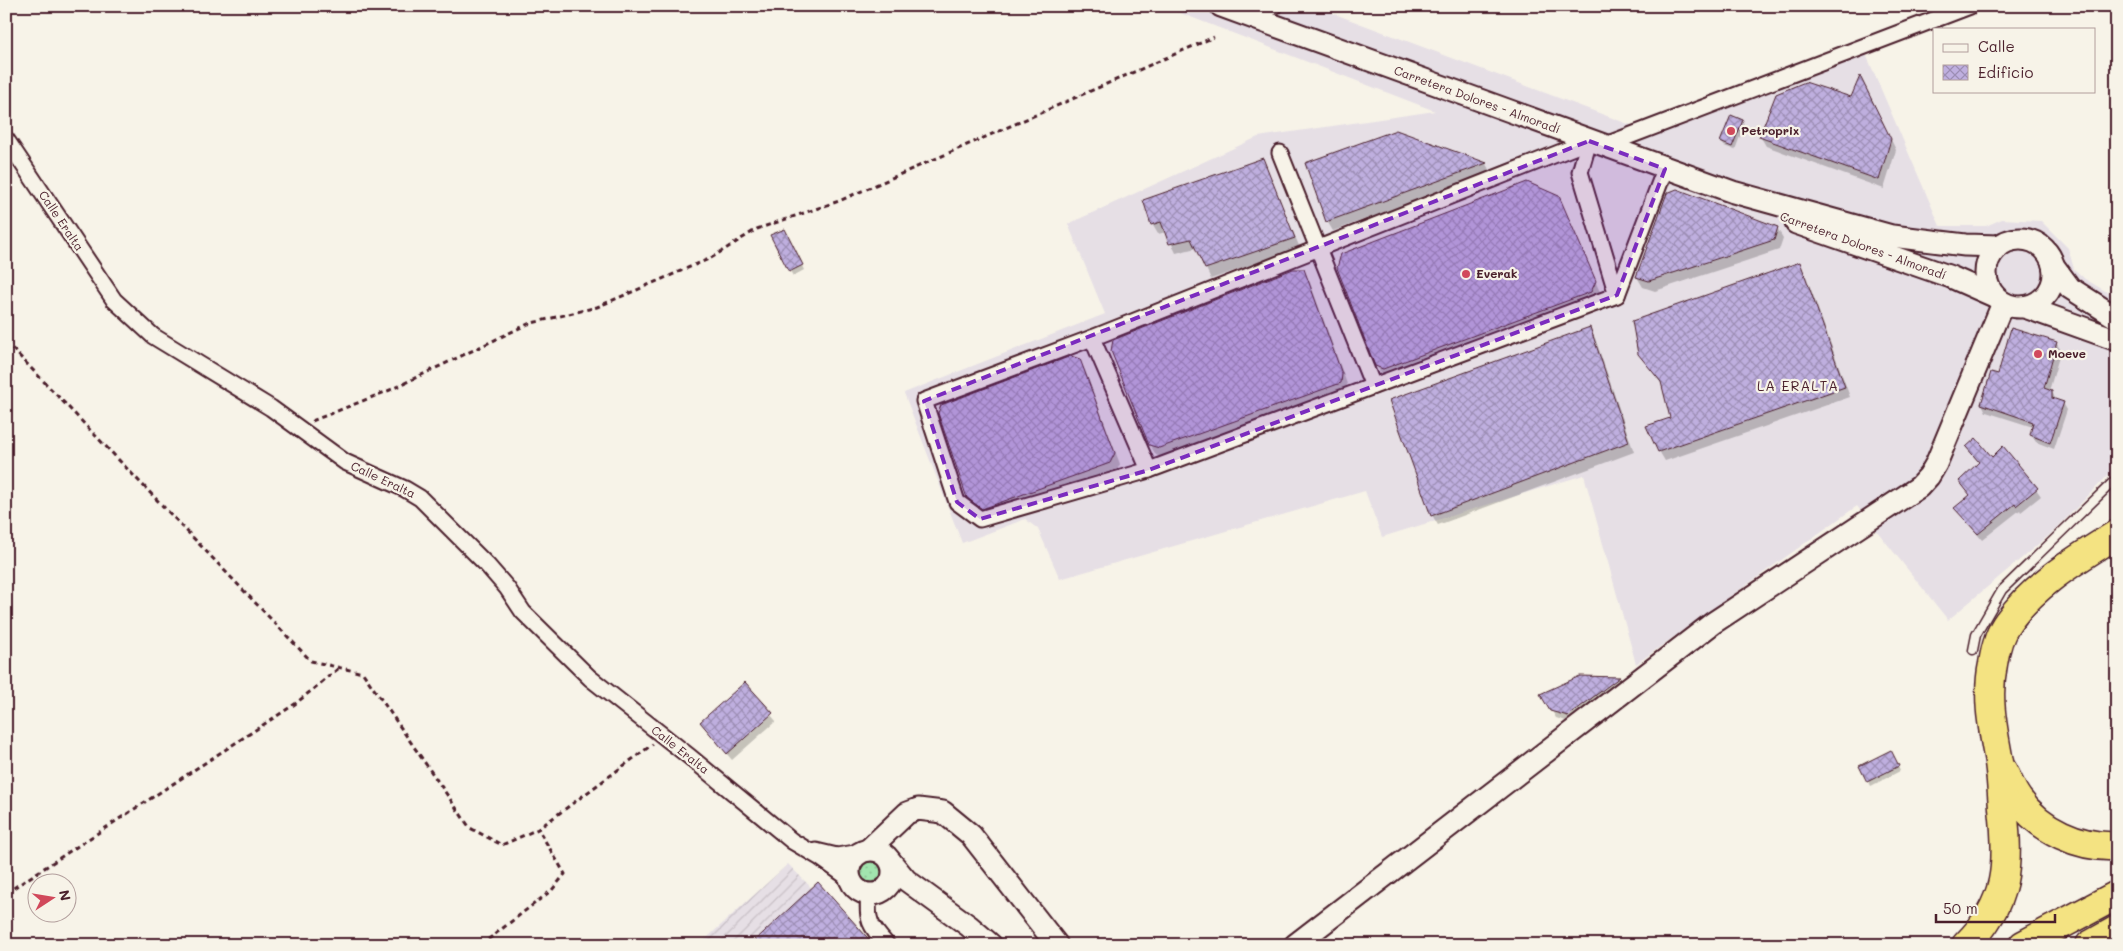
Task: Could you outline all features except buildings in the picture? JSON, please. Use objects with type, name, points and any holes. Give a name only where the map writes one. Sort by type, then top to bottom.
[{"type":"highway","points":[[1966,945],[1988,920],[1998,900],[2005,875],[2007,846],[1999,763],[1990,701],[1991,673],[1996,647],[2006,623],[2023,603],[2072,562],[2117,534]]},
{"type":"highway","points":[[1999,763],[2018,799],[2044,824],[2058,834],[2082,843],[2106,847],[2117,846]]},
{"type":"highway","points":[[2023,945],[2117,895]]},
{"type":"highway","points":[[2090,945],[2117,930]]},
{"type":"street","name":"Carretera Dolores - Almoradí","points":[[1221,6],[1596,144],[1733,192],[1892,236],[1965,245],[1999,246]]},
{"type":"street","points":[[1248,16],[1274,6]]},
{"type":"street","points":[[1665,169],[1617,295],[1149,470],[980,520],[957,502],[924,401],[1092,338],[1318,247],[1970,6]]},
{"type":"street","name":"Calle Eralta","points":[[6,139],[114,300],[153,336],[271,408],[345,462],[405,489],[420,498],[487,565],[507,588],[523,612],[556,647],[590,678],[792,841]]},
{"type":"street","points":[[1596,144],[1580,172],[1617,295]]},
{"type":"street","points":[[1280,153],[1373,386]]},
{"type":"street","name":"Carretera Dolores - Almoradí","points":[[1733,192],[1778,216],[1951,277],[1998,299]]},
{"type":"street","points":[[2014,240],[2031,241],[2040,246],[2048,255],[2052,265],[2054,276],[2051,287],[2044,297],[2035,304],[2025,307],[2013,307],[1998,299],[1988,286],[1986,269],[1992,254],[1999,246],[2014,240]]},
{"type":"street","points":[[2052,265],[2070,288],[2117,318]]},
{"type":"street","points":[[1295,945],[1713,623],[1919,486],[1929,476],[1936,464],[1998,299]]},
{"type":"street","points":[[2025,307],[2117,340]]},
{"type":"street","points":[[1092,338],[1149,470]]},
{"type":"street","points":[[850,879],[849,866],[856,855],[865,851],[907,813],[918,809],[931,809],[943,812],[957,821],[971,835],[1057,945]]},
{"type":"street","points":[[887,945],[871,928],[867,912],[876,893],[888,887],[894,875],[890,860],[890,843],[898,820]]},
{"type":"street","points":[[792,841],[837,856],[865,851],[880,851],[906,880],[991,945]]},
{"type":"street","points":[[792,841],[850,879],[857,890],[876,893],[898,892],[940,905]]},
{"type":"lane","points":[[1973,650],[1976,635],[2002,590],[2117,478]]},
{"type":"path","points":[[297,427],[390,390],[528,324],[597,307],[711,258],[756,229],[839,201],[1214,37]]},
{"type":"path","points":[[6,342],[311,661],[363,673],[470,828],[502,845],[538,829],[594,790],[663,736]]},
{"type":"path","points":[[6,893],[295,704],[339,668]]},
{"type":"path","points":[[481,945],[552,890],[566,874],[538,829]]},
{"type":"highlighted area","points":[[1589,141],[1665,169],[1617,295],[1149,470],[980,519],[957,502],[924,401]]},
{"type":"shaded area","points":[[1162,6],[1346,6],[1332,13],[1655,134],[1865,52],[1940,226],[1986,226],[2002,219],[2041,221],[2068,248],[2074,269],[2085,279],[2117,298],[2117,466],[2054,531],[1948,620],[1857,506],[1636,664],[1584,475],[1382,537],[1365,491],[1060,579],[1038,529],[1025,519],[962,543],[904,393],[1105,314],[1068,224],[1258,137],[1435,111]]},
{"type":"shaded area","points":[[788,864],[868,945],[699,945]]},
{"type":"green space","points":[[871,862],[878,865],[881,872],[878,879],[871,882],[864,879],[861,872],[864,865]]},
{"type":"place","name":"Petroprix","points":[[1731,131]]},
{"type":"place","name":"Everak","points":[[1466,274]]},
{"type":"place","name":"Moeve","points":[[2038,354]]},
{"type":"district","name":"LA ERALTA","points":[[1798,386]]}]
